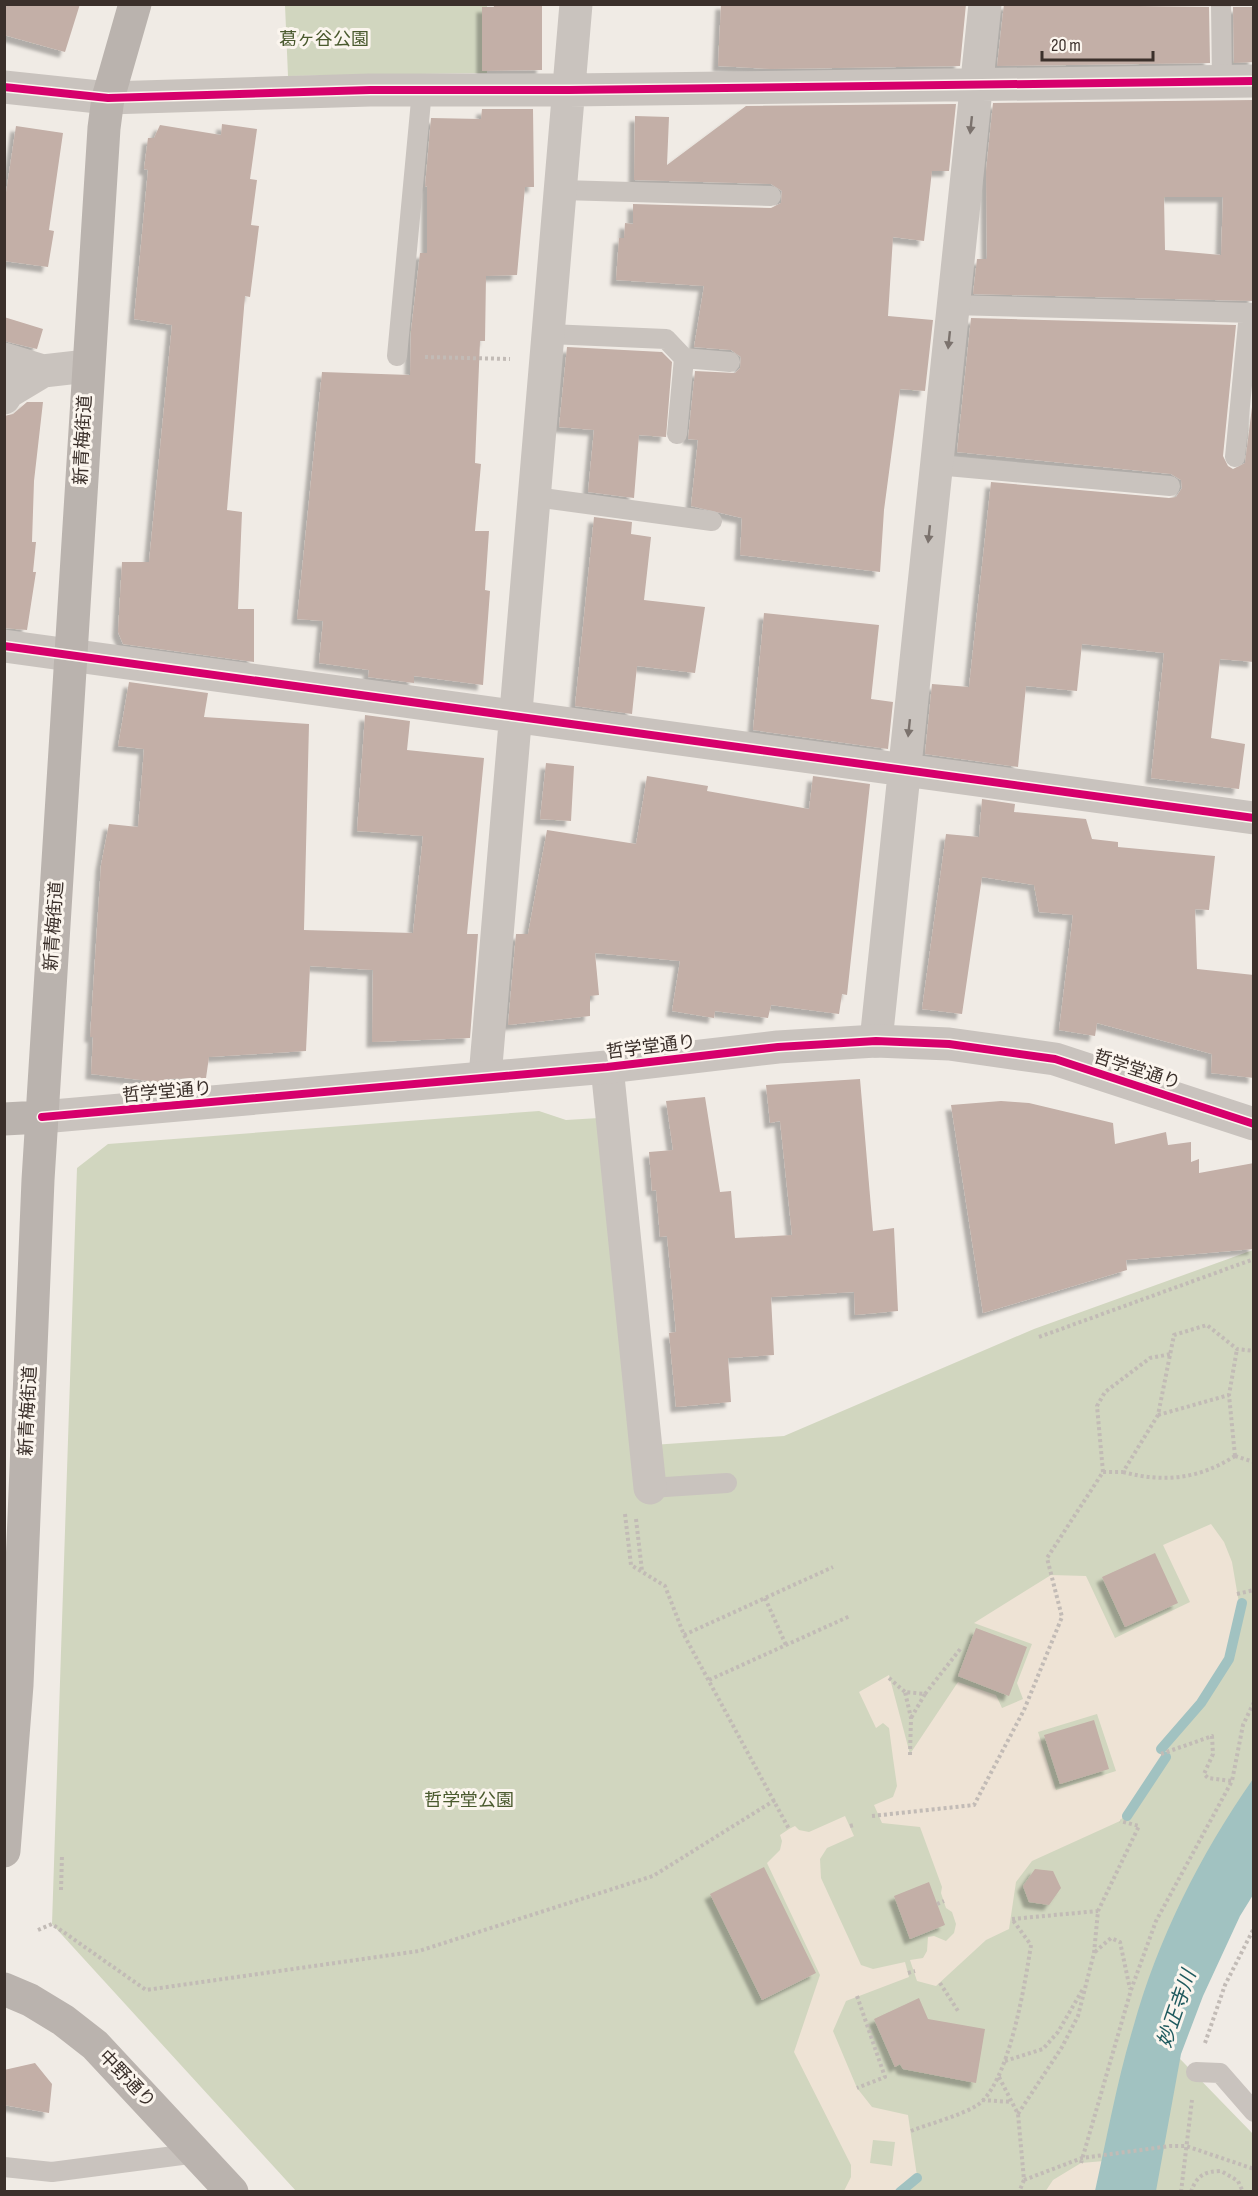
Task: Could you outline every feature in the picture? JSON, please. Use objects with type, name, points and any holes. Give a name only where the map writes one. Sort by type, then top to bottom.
[{"type":"main road","name":"新青梅街道","points":[[4,1851],[42,1117],[87,366],[108,98],[135,4]]},
{"type":"main road","points":[[4,1119],[42,1117]]},
{"type":"main road","name":"中野通り","points":[[4,1989],[30,2000],[63,2020],[95,2045],[232,2192]]},
{"type":"street","points":[[485,1077],[576,4]]},
{"type":"street","points":[[876,1041],[985,4]]},
{"type":"street","points":[[4,87],[108,98],[422,90],[1254,81]]},
{"type":"street","points":[[4,359],[44,371],[87,366]]},
{"type":"street","points":[[4,398],[8,392],[44,371]]},
{"type":"street","points":[[4,646],[1254,818]]},
{"type":"street","name":"哲学堂通り","points":[[42,1117],[607,1067],[778,1047],[876,1041],[949,1044],[1056,1059],[1254,1124]]},
{"type":"street","points":[[607,1067],[650,1488]]},
{"type":"lane","points":[[1221,4],[1221,82]]},
{"type":"lane","points":[[397,356],[422,90]]},
{"type":"lane","points":[[561,190],[771,196]]},
{"type":"lane","points":[[952,305],[1251,313],[1235,457]]},
{"type":"lane","points":[[548,347],[666,339],[684,358],[730,362]]},
{"type":"lane","points":[[677,434],[684,358]]},
{"type":"lane","points":[[936,465],[1170,486]]},
{"type":"lane","points":[[535,497],[712,521]]},
{"type":"lane","points":[[650,1488],[727,1483]]},
{"type":"lane","points":[[1196,2072],[1220,2073],[1254,2112]]},
{"type":"lane","points":[[4,2167],[52,2172],[197,2153]]},
{"type":"path","points":[[397,356],[548,347]]},
{"type":"path","points":[[1039,1337],[1254,1259]]},
{"type":"path","points":[[1123,1472],[1158,1415],[1174,1335],[1207,1325],[1237,1349],[1254,1351]]},
{"type":"path","points":[[1235,1456],[1229,1395],[1237,1349]]},
{"type":"path","points":[[872,1816],[974,1805],[1024,1710],[1062,1617],[1047,1558],[1103,1472],[1097,1406],[1105,1392],[1150,1358],[1171,1354]]},
{"type":"path","points":[[1158,1415],[1229,1395]]},
{"type":"path","points":[[1103,1472],[1123,1472],[1152,1479],[1177,1477],[1216,1468],[1235,1456],[1254,1462]]},
{"type":"path","points":[[684,1635],[833,1567]]},
{"type":"path","points":[[1237,1594],[1254,1590]]},
{"type":"path","points":[[765,1598],[786,1645]]},
{"type":"path","points":[[709,1680],[850,1616]]},
{"type":"path","points":[[911,1718],[925,1694],[961,1648]]},
{"type":"path","points":[[889,1678],[905,1692],[925,1694]]},
{"type":"path","points":[[905,1692],[911,1718],[910,1755]]},
{"type":"path","points":[[1082,2160],[1131,1990],[1156,1921],[1232,1781],[1243,1725],[1254,1702]]},
{"type":"path","points":[[1161,1754],[1212,1736],[1213,1754],[1204,1774],[1208,1778],[1232,1781]]},
{"type":"path","points":[[38,1930],[51,1924],[146,1990],[419,1951],[653,1876],[775,1800]]},
{"type":"path","points":[[1018,2114],[1062,2048],[1078,2016],[1094,1953],[1098,1911],[1139,1826],[1120,1821]]},
{"type":"path","points":[[61,1890],[62,1855]]},
{"type":"path","points":[[937,1904],[944,1901]]},
{"type":"path","points":[[911,2131],[977,2105],[996,2085],[1023,1993],[1031,1946],[1019,1925],[1012,1919],[1098,1911]]},
{"type":"path","points":[[1182,2191],[1196,2072],[1225,1985],[1254,1928]]},
{"type":"path","points":[[1094,1953],[1111,1938],[1120,1942],[1131,1990]]},
{"type":"path","points":[[908,1973],[915,1971]]},
{"type":"path","points":[[940,1983],[958,2011]]},
{"type":"path","points":[[1004,2061],[1043,2049],[1058,2032],[1086,1984]]},
{"type":"path","points":[[857,1996],[885,2076],[857,2088]]},
{"type":"path","points":[[999,2076],[1018,2114],[1024,2180],[1018,2191]]},
{"type":"path","points":[[982,2100],[1012,2102]]},
{"type":"path","points":[[1024,2180],[1082,2160],[1170,2146],[1186,2146],[1254,2169]]},
{"type":"path","points":[[1191,2192],[1194,2182],[1201,2175],[1221,2171],[1238,2181],[1243,2192]]},
{"type":"green space","name":"葛ヶ谷公園","points":[[285,5],[487,5],[487,73],[288,76]]},
{"type":"green space","name":"哲学堂公園","points":[[539,1111],[566,1120],[599,1118],[638,1446],[784,1436],[1034,1329],[1253,1250],[1253,1781],[1150,2028],[1253,2134],[1253,2191],[296,2191],[52,1924],[77,1168],[108,1144]]},
{"type":"shaded area","points":[[1211,1524],[1224,1542],[1232,1562],[1240,1609],[1226,1659],[1199,1701],[1158,1749],[1163,1759],[1120,1821],[1032,1861],[1016,1882],[1009,1929],[986,1940],[936,1986],[917,1981],[910,1960],[923,1958],[927,1951],[928,1937],[934,1936],[946,1941],[954,1933],[956,1924],[952,1912],[946,1908],[941,1893],[942,1887],[920,1827],[882,1823],[874,1805],[893,1797],[897,1786],[889,1728],[883,1723],[876,1728],[859,1692],[889,1675],[910,1754],[958,1682],[996,1695],[1002,1708],[1023,1699],[1017,1683],[1032,1644],[974,1623],[1051,1575],[1086,1576],[1115,1638],[1190,1602],[1163,1545]],"holes":[[[1097,1714],[1116,1771],[1056,1790],[1038,1732]]]},
{"type":"shaded area","points":[[845,1816],[854,1836],[827,1848],[820,1859],[821,1878],[861,1965],[873,1969],[905,1962],[909,1977],[846,2001],[833,2031],[857,2088],[872,2107],[908,2115],[917,2176],[896,2191],[844,2191],[851,2177],[851,2165],[794,2052],[820,1975],[767,1863],[780,1850],[782,1841],[780,1835],[795,1826],[799,1830],[809,1832]],"holes":[[[873,2140],[895,2142],[892,2166],[870,2163]]]},
{"type":"shaded area","points":[[1104,2161],[1096,2191],[1045,2192],[1053,2180],[1081,2163]]},
{"type":"water","name":"妙正寺川","points":[[1253,1779],[1253,1895],[1240,1916],[1203,1996],[1181,2054],[1156,2191],[1095,2191],[1127,2048],[1155,1962],[1198,1867]]},
{"type":"building","points":[[4,4],[80,4],[65,52],[4,35]]},
{"type":"building","points":[[493,4],[542,4],[542,70],[482,71],[482,7],[494,7]]},
{"type":"building","points":[[721,4],[966,4],[960,66],[771,69],[718,66]]},
{"type":"building","points":[[1004,4],[1209,7],[1210,63],[997,66]]},
{"type":"building","points":[[1233,7],[1254,7],[1254,62],[1234,63]]},
{"type":"building","points":[[1254,100],[1254,301],[973,294],[977,259],[987,259],[986,171],[993,103]],"holes":[[[1164,197],[1223,197],[1221,255],[1165,250]]]},
{"type":"building","points":[[956,104],[949,171],[932,171],[924,241],[893,237],[888,316],[933,320],[925,391],[900,389],[884,510],[880,572],[740,555],[742,518],[691,506],[698,440],[688,439],[695,371],[735,373],[740,368],[741,357],[731,350],[694,347],[704,286],[616,280],[619,238],[624,238],[625,223],[633,224],[633,204],[771,208],[781,203],[782,191],[771,184],[634,180],[635,116],[669,117],[667,165],[746,106]]},
{"type":"building","points":[[482,109],[533,109],[534,187],[525,187],[517,275],[486,276],[485,341],[480,341],[475,463],[481,464],[475,531],[489,531],[485,590],[490,591],[483,685],[414,676],[414,683],[368,677],[369,670],[319,663],[323,621],[297,619],[322,372],[410,375],[411,331],[420,253],[427,253],[427,186],[425,187],[431,118],[481,119]]},
{"type":"building","points":[[222,124],[257,129],[250,179],[257,180],[251,225],[259,226],[250,297],[245,296],[227,510],[242,512],[238,609],[254,609],[254,662],[123,644],[118,632],[122,562],[149,562],[172,325],[134,319],[148,170],[144,169],[148,138],[154,138],[160,125],[221,135]]},
{"type":"building","points":[[16,126],[63,133],[49,230],[54,231],[48,267],[4,261],[4,206]]},
{"type":"building","points":[[4,317],[43,329],[37,349],[4,341]]},
{"type":"building","points":[[971,318],[1236,325],[1223,456],[1228,466],[1233,469],[1245,463],[1254,391],[1254,662],[1220,659],[1211,738],[1245,744],[1239,789],[1151,778],[1164,653],[1082,644],[1077,691],[1026,686],[1018,767],[925,754],[932,684],[969,687],[991,482],[1169,498],[1176,497],[1182,488],[1181,480],[1171,474],[957,452]]},
{"type":"building","points":[[567,347],[662,352],[672,362],[666,437],[639,435],[634,498],[588,492],[594,430],[559,427]]},
{"type":"building","points":[[27,402],[43,402],[34,481],[32,542],[36,542],[33,572],[36,572],[27,630],[4,628],[4,416],[13,414]]},
{"type":"building","points":[[594,517],[632,522],[631,534],[651,537],[644,600],[705,607],[695,673],[637,666],[632,714],[575,706]]},
{"type":"building","points":[[764,613],[879,625],[871,699],[893,702],[888,749],[753,730]]},
{"type":"building","points":[[129,682],[208,693],[204,717],[309,724],[304,930],[413,933],[423,836],[357,831],[365,715],[410,721],[407,750],[484,758],[467,934],[478,934],[470,1038],[372,1042],[373,970],[310,966],[306,1051],[209,1057],[206,1078],[166,1079],[166,1083],[91,1074],[93,1037],[90,1037],[101,865],[109,824],[138,827],[144,749],[118,746]]},
{"type":"building","points":[[546,763],[574,766],[571,821],[540,819]]},
{"type":"building","points":[[647,776],[708,786],[707,791],[809,809],[813,776],[870,784],[847,995],[842,994],[839,1014],[771,1005],[768,1018],[715,1011],[714,1018],[672,1011],[680,961],[595,953],[599,995],[590,996],[590,1016],[508,1025],[516,934],[528,934],[547,830],[636,844]]},
{"type":"building","points":[[982,799],[1015,804],[1014,812],[1086,819],[1092,839],[1118,842],[1118,847],[1215,856],[1209,910],[1195,909],[1197,969],[1254,975],[1254,1078],[1211,1073],[1212,1054],[1097,1023],[1095,1036],[1059,1030],[1073,915],[1039,912],[1034,885],[982,877],[962,1014],[922,1009],[946,834],[979,837]]},
{"type":"building","points":[[860,1079],[873,1231],[894,1228],[898,1311],[855,1315],[854,1292],[771,1297],[774,1355],[728,1358],[731,1402],[676,1407],[669,1333],[676,1332],[667,1236],[660,1237],[656,1190],[652,1191],[649,1152],[673,1150],[666,1101],[705,1097],[720,1192],[731,1191],[735,1238],[792,1235],[780,1121],[770,1123],[766,1085]]},
{"type":"building","points":[[1001,1101],[1029,1103],[1113,1123],[1115,1144],[1166,1132],[1168,1145],[1191,1142],[1191,1162],[1199,1159],[1199,1173],[1254,1163],[1254,1249],[1126,1260],[1127,1270],[983,1313],[951,1105]]},
{"type":"building","points":[[1155,1553],[1178,1603],[1125,1627],[1102,1577]]},
{"type":"building","points":[[976,1628],[1027,1647],[1009,1696],[958,1676]]},
{"type":"building","points":[[1094,1720],[1109,1769],[1060,1784],[1044,1735]]},
{"type":"building","points":[[764,1867],[816,1973],[762,2000],[710,1894]]},
{"type":"building","points":[[1035,1869],[1053,1871],[1061,1888],[1049,1905],[1029,1902],[1023,1886]]},
{"type":"building","points":[[929,1882],[945,1925],[910,1939],[894,1896]]},
{"type":"building","points":[[919,1998],[928,2019],[985,2029],[976,2083],[903,2069],[900,2064],[895,2067],[874,2019]]},
{"type":"building","points":[[35,2063],[52,2084],[49,2113],[4,2105],[4,2070]]},
{"type":"waterway","points":[[1161,1749],[1201,1703],[1229,1659],[1242,1603]]},
{"type":"waterway","points":[[1127,1816],[1166,1757]]},
{"type":"waterway","points":[[900,2192],[917,2178]]},
{"type":"cycle path","points":[[4,87],[108,98],[370,90],[569,90],[1254,81]]},
{"type":"cycle path","points":[[4,646],[1254,818]]},
{"type":"cycle path","points":[[42,1117],[607,1067],[778,1047],[876,1041],[949,1044],[1055,1059],[1254,1124]]}]
